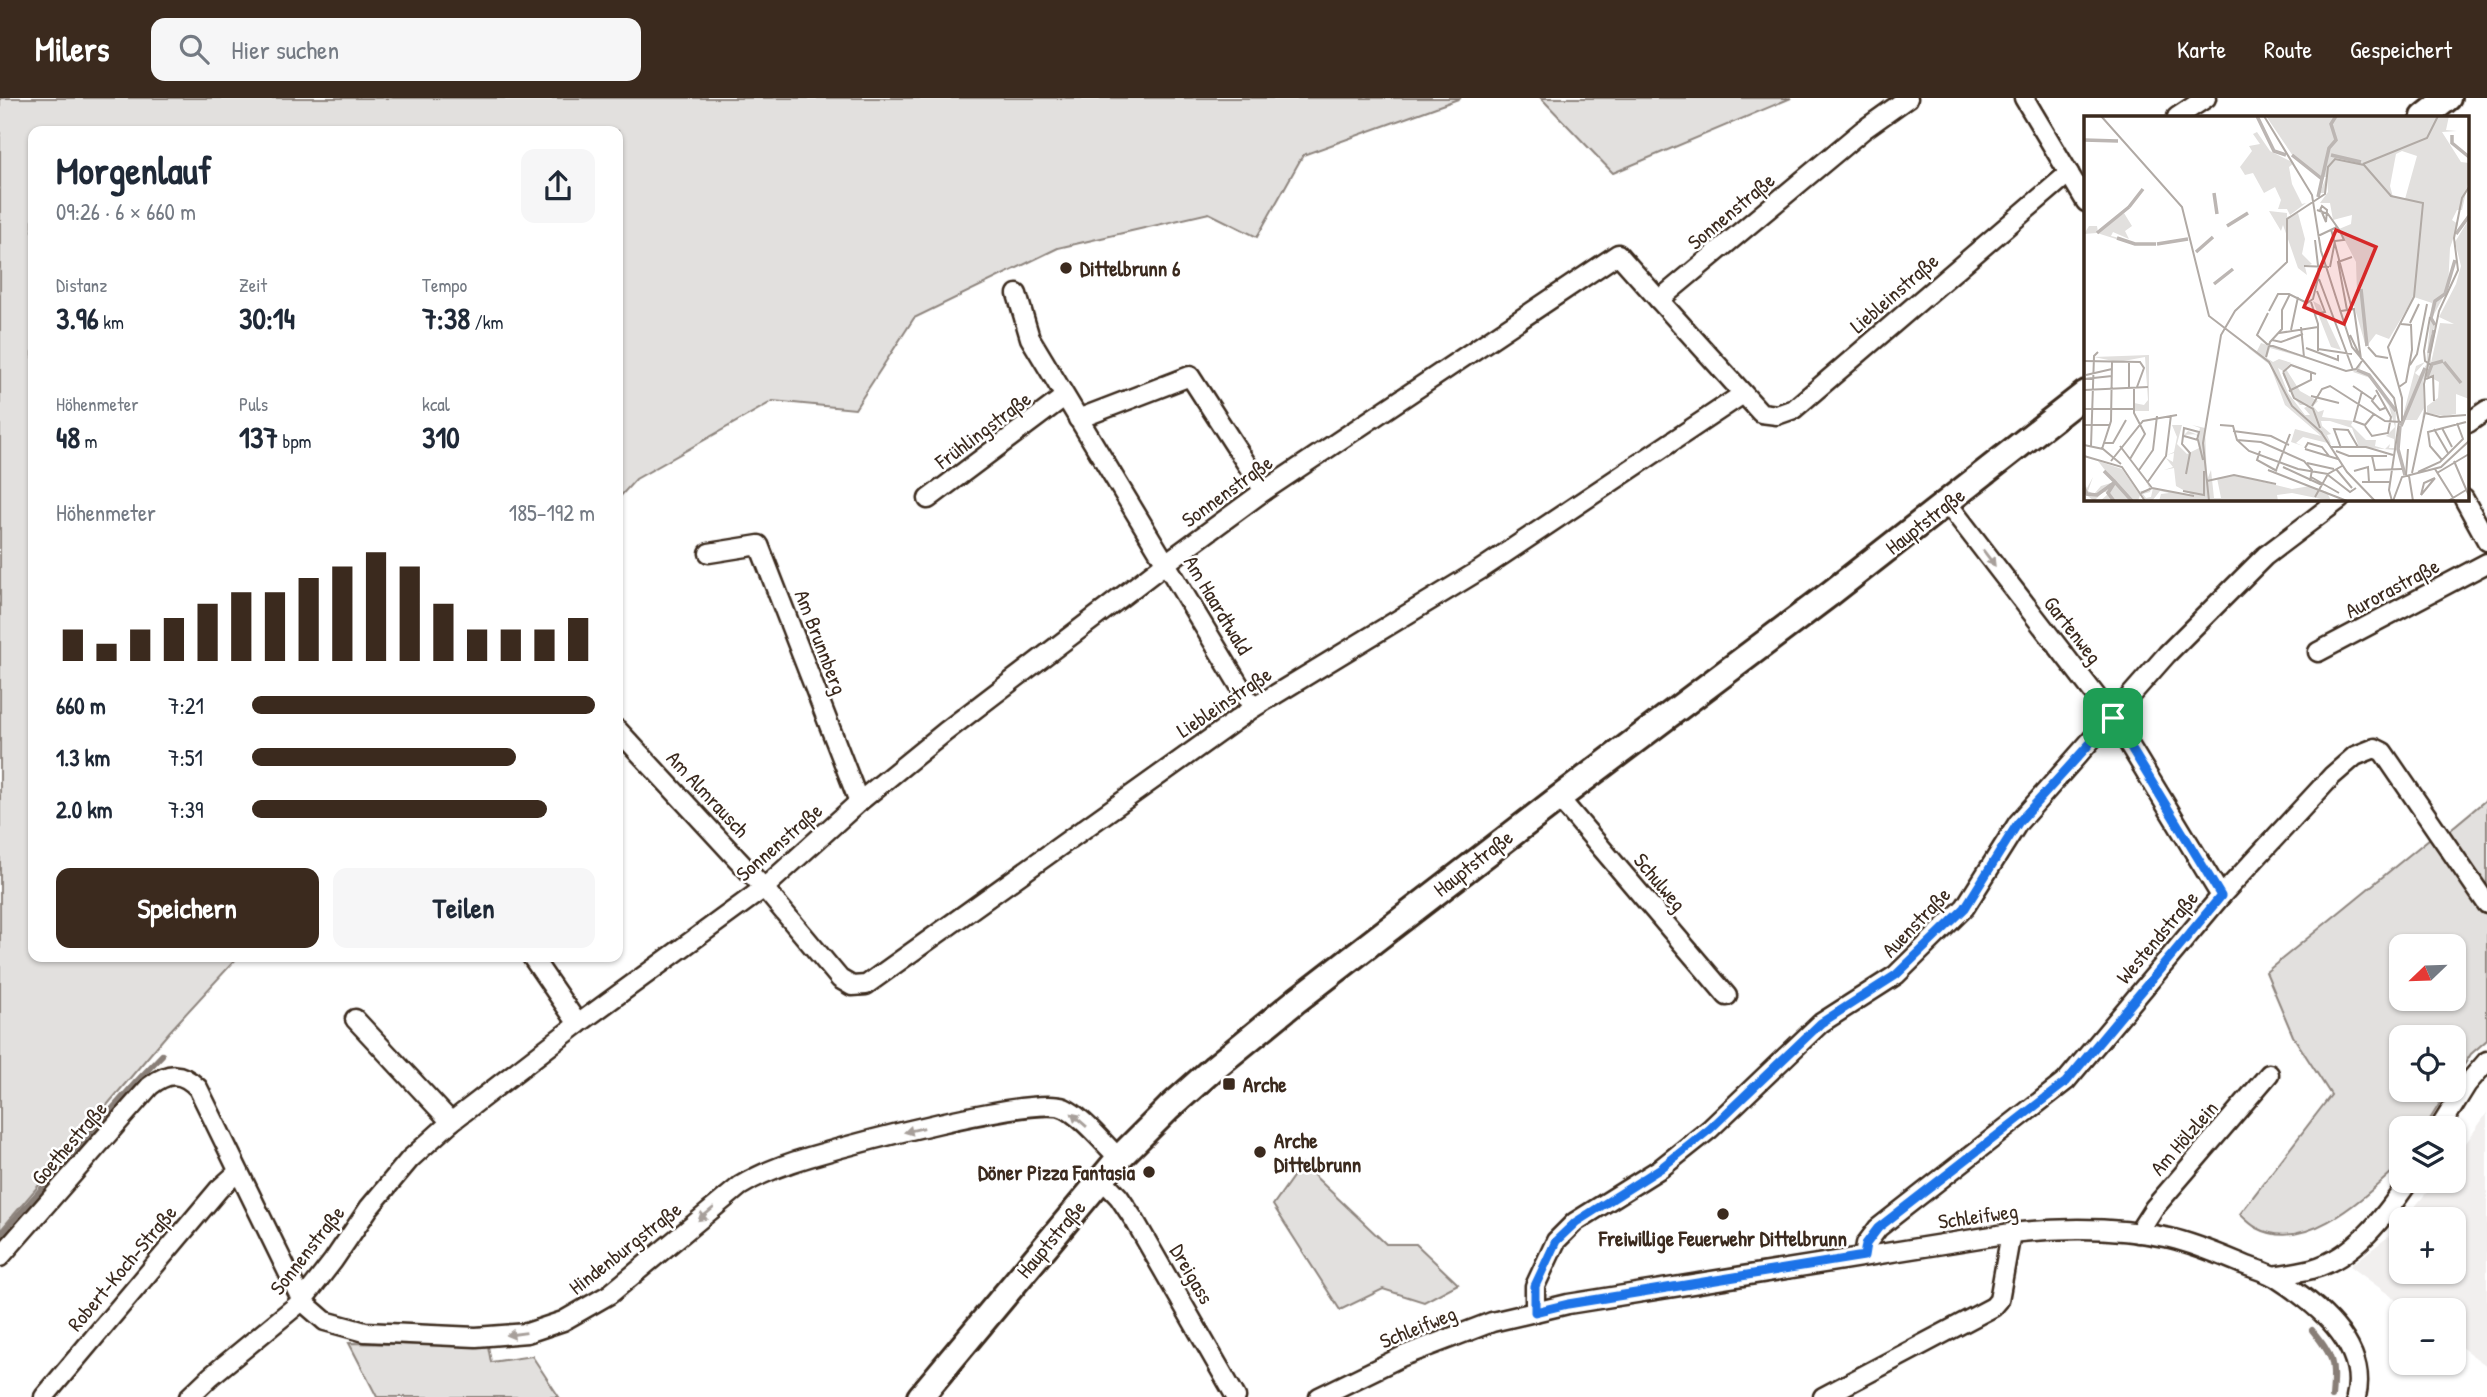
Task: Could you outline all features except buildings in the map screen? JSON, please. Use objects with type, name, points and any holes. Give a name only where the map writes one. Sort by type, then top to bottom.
[{"type":"street","name":"Sonnenstraße","points":[[189,1397],[302,1301],[369,1208],[410,1159],[451,1122],[578,1024],[764,888],[859,802],[945,732],[1166,563],[1264,491],[1618,254],[1659,300],[1863,130],[1909,98]]},
{"type":"street","points":[[2024,98],[2077,178],[2084,197]]},
{"type":"street","points":[[2179,116],[2206,98]]},
{"type":"street","points":[[2425,116],[2448,98]]},
{"type":"street","name":"Liebleinstraße","points":[[1659,300],[1761,413],[1777,415],[1794,408],[2077,178]]},
{"type":"street","name":"Am Haardtwald","points":[[1017,294],[1030,338],[1253,708]]},
{"type":"street","points":[[1078,419],[1190,376],[1264,491]]},
{"type":"street","name":"Liebleinstraße","points":[[764,888],[840,979],[852,986],[866,985],[1253,708],[1480,570],[1743,394]]},
{"type":"street","name":"Hauptstraße","points":[[920,1397],[1119,1158],[1169,1108],[1270,1021],[1948,504],[2084,395]]},
{"type":"street","name":"Frühlingstraße","points":[[928,499],[1064,397]]},
{"type":"street","points":[[2470,422],[2487,410]]},
{"type":"street","name":"Auenstraße","points":[[1535,1312],[1535,1286],[1556,1241],[1576,1222],[1661,1168],[1710,1129],[1821,1023],[1896,975],[1965,908],[2018,823],[2167,654],[2265,556],[2339,500]]},
{"type":"street","points":[[2465,500],[2487,541]]},
{"type":"street","name":"Gartenweg","points":[[1948,504],[2113,718],[2221,896]]},
{"type":"street","name":"Am Brunnberg","points":[[709,553],[758,545],[859,802]]},
{"type":"street","name":"Aurorastraße","points":[[2318,652],[2487,563]]},
{"type":"street","name":"Am Almrausch","points":[[623,735],[764,888]]},
{"type":"street","name":"Westendstraße","points":[[1864,1256],[1866,1244],[1878,1228],[2066,1082],[2221,896],[2332,776],[2355,756],[2375,748],[2383,751],[2487,904]]},
{"type":"street","name":"Schulweg","points":[[1559,798],[1727,996]]},
{"type":"street","points":[[535,962],[578,1024]]},
{"type":"street","points":[[355,1019],[451,1122]]},
{"type":"street","points":[[2447,1116],[2467,1084],[2487,1061]]},
{"type":"street","name":"Am Hölzlein","points":[[2138,1233],[2154,1208],[2269,1074]]},
{"type":"street","name":"Goethestraße","points":[[0,1257],[150,1086],[163,1076],[182,1077]]},
{"type":"street","name":"Hindenburgstraße","points":[[182,1077],[198,1088],[302,1301],[325,1321],[365,1332],[476,1337],[527,1333],[563,1321],[610,1294],[754,1177],[808,1157],[980,1115],[1049,1106],[1063,1108],[1077,1117],[1119,1158]]},
{"type":"street","name":"Robert-Koch-Straße","points":[[44,1397],[219,1189],[238,1172]]},
{"type":"street","name":"Dreigass","points":[[1101,1178],[1119,1197],[1135,1221],[1236,1397]]},
{"type":"street","points":[[2273,1276],[2314,1268],[2345,1253],[2373,1228],[2400,1193]]},
{"type":"street","name":"Schleifweg","points":[[1319,1397],[1403,1356],[1492,1322],[1568,1304],[2011,1233],[2078,1229],[2171,1238],[2273,1276],[2325,1315],[2343,1336],[2354,1358],[2356,1397]]},
{"type":"street","points":[[1823,1397],[1993,1307],[1999,1300],[2011,1233]]},
{"type":"shaded area","points":[[0,98],[1461,98],[1303,155],[1257,237],[1209,213],[1058,248],[914,318],[855,409],[773,401],[636,479],[623,493],[623,126],[28,126],[28,962],[233,962],[170,1031],[0,1231]]},
{"type":"shaded area","points":[[1541,98],[1791,98],[1613,173]]},
{"type":"shaded area","points":[[2487,799],[2487,891],[2446,833]]},
{"type":"shaded area","points":[[2435,834],[2487,912],[2487,1040],[2466,1062],[2466,1025],[2389,1025],[2389,1102],[2441,1102],[2432,1116],[2389,1116],[2389,1174],[2354,1205],[2316,1228],[2296,1234],[2276,1234],[2257,1228],[2240,1214],[2331,1095],[2293,1036],[2266,972]]},
{"type":"shaded area","points":[[2487,1113],[2487,1366],[2466,1351],[2466,1298],[2393,1298],[2350,1266],[2389,1236],[2389,1284],[2466,1284],[2466,1207],[2415,1207],[2426,1193],[2466,1193],[2466,1143]]},
{"type":"shaded area","points":[[1302,1164],[1386,1244],[1416,1244],[1458,1284],[1424,1302],[1383,1289],[1340,1310],[1273,1205]]},
{"type":"shaded area","points":[[349,1343],[488,1346],[491,1362],[532,1356],[559,1397],[377,1397]]},
{"type":"waterway","points":[[0,1236],[162,1055]]},
{"type":"waterway","points":[[2312,1330],[2331,1360],[2332,1397]]},
{"type":"place","name":"Dittelbrunn 6","points":[[1066,268]]},
{"type":"place","name":"Arche","points":[[1229,1084]]},
{"type":"place","name":"Arche Dittelbrunn","points":[[1260,1152]]},
{"type":"place","name":"Döner Pizza Fantasia","points":[[1149,1172]]},
{"type":"place","name":"Freiwillige Feuerwehr Dittelbrunn","points":[[1723,1214]]},
{"type":"route","points":[[2113,718],[2221,896],[2066,1082],[1878,1228],[1866,1244],[1864,1256],[1568,1304],[1535,1312],[1535,1286],[1556,1241],[1576,1222],[1661,1168],[1710,1129],[1821,1023],[1896,975],[1965,908],[2018,823],[2113,718]]}]
